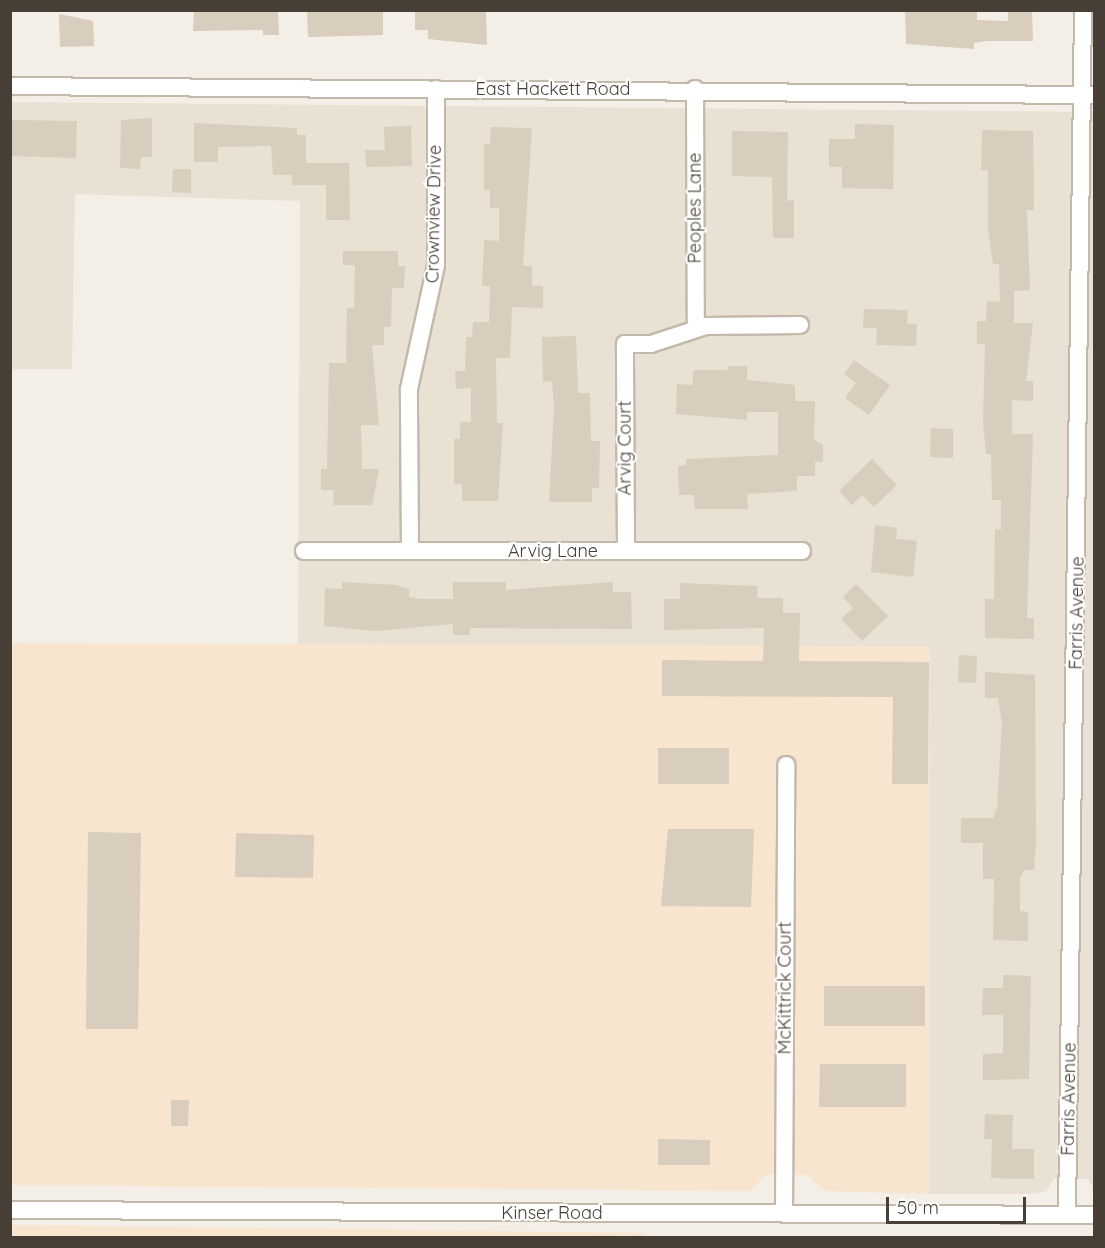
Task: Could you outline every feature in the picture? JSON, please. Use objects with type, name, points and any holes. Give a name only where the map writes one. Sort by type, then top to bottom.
[{"type":"street","name":"Farris Avenue","points":[[1067,1215],[1090,95],[1083,10]]},
{"type":"street","name":"East Hackett Road","points":[[10,86],[695,89],[1090,95]]},
{"type":"street","name":"Crownview Drive","points":[[410,551],[409,389],[436,265],[436,89]]},
{"type":"street","name":"Peoples Lane","points":[[695,89],[696,327]]},
{"type":"street","points":[[696,327],[800,325]]},
{"type":"street","name":"Arvig Court","points":[[626,552],[625,344],[651,344],[696,327]]},
{"type":"street","name":"Arvig Lane","points":[[304,552],[801,552]]},
{"type":"street","name":"McKittrick Court","points":[[784,1212],[786,765]]},
{"type":"street","name":"Kinser Road","points":[[10,1210],[1095,1215]]},
{"type":"shaded area","points":[[11,102],[1094,112],[1094,1189],[1088,1179],[1054,1178],[1047,1191],[1031,1194],[930,1194],[930,648],[298,646],[300,201],[75,194],[72,369],[11,369]]},
{"type":"shaded area","points":[[11,643],[930,646],[930,1194],[825,1191],[807,1175],[766,1174],[750,1191],[11,1185]]},
{"type":"shaded area","points":[[11,1225],[645,1233],[645,1237],[11,1238]]},
{"type":"building","points":[[194,10],[278,10],[279,35],[263,35],[263,30],[193,31]]},
{"type":"building","points":[[307,10],[383,10],[383,35],[308,37]]},
{"type":"building","points":[[486,10],[487,45],[428,39],[428,30],[415,30],[415,11]]},
{"type":"building","points":[[905,10],[977,10],[977,20],[1008,21],[1008,10],[1032,10],[1033,41],[987,41],[974,43],[974,49],[906,44]]},
{"type":"building","points":[[59,14],[93,21],[94,46],[60,47]]},
{"type":"building","points":[[152,118],[152,157],[141,157],[140,169],[120,168],[121,120]]},
{"type":"building","points":[[10,120],[77,121],[76,158],[10,156]]},
{"type":"building","points":[[194,123],[297,128],[297,135],[306,135],[306,163],[349,163],[350,220],[326,220],[326,185],[292,185],[292,175],[273,175],[271,146],[218,147],[218,162],[194,162]]},
{"type":"building","points":[[855,124],[894,125],[893,189],[842,188],[842,167],[829,167],[829,139],[855,139]]},
{"type":"building","points":[[411,126],[412,166],[366,167],[365,150],[385,150],[384,127]]},
{"type":"building","points":[[491,127],[532,128],[523,266],[532,266],[532,286],[543,286],[543,308],[512,307],[510,358],[496,358],[497,423],[503,423],[498,501],[462,501],[462,484],[454,484],[454,439],[460,439],[460,422],[471,422],[471,388],[456,389],[455,371],[465,371],[466,337],[472,337],[473,322],[489,322],[490,286],[482,286],[484,240],[499,241],[499,208],[490,208],[490,190],[484,190],[484,144],[490,144]]},
{"type":"building","points":[[982,130],[1033,131],[1034,210],[1027,210],[1030,290],[1014,291],[1014,323],[1033,323],[1026,381],[1033,381],[1033,401],[1012,400],[1012,434],[1033,434],[1027,618],[1034,618],[1034,639],[985,638],[985,599],[994,599],[995,529],[1001,530],[1001,500],[992,500],[991,454],[986,454],[983,422],[985,344],[977,344],[977,321],[986,321],[987,301],[1000,302],[999,264],[993,264],[988,229],[988,170],[981,170]]},
{"type":"building","points":[[732,131],[788,132],[787,201],[794,200],[794,238],[773,238],[772,177],[732,176]]},
{"type":"building","points":[[173,169],[191,169],[191,193],[172,192]]},
{"type":"building","points":[[343,251],[398,251],[398,266],[405,266],[404,288],[392,288],[391,327],[384,327],[384,345],[372,345],[379,425],[361,425],[362,469],[379,469],[372,505],[333,505],[334,490],[321,490],[321,469],[327,469],[329,363],[346,363],[347,308],[354,308],[355,265],[343,265]]},
{"type":"building","points":[[864,309],[908,310],[907,324],[917,324],[916,346],[876,345],[877,328],[863,328]]},
{"type":"building","points":[[576,336],[578,393],[590,393],[591,441],[600,441],[599,488],[592,488],[592,502],[549,502],[554,409],[552,381],[543,382],[542,337]]},
{"type":"building","points":[[854,360],[890,385],[869,415],[845,398],[856,383],[844,374]]},
{"type":"building","points":[[728,366],[747,366],[747,380],[795,385],[795,401],[815,401],[814,440],[823,445],[823,462],[815,462],[815,476],[797,476],[797,491],[747,494],[748,509],[695,509],[694,495],[679,495],[678,466],[686,465],[686,459],[778,455],[778,412],[747,412],[747,420],[676,414],[677,384],[693,385],[693,370],[727,370]]},
{"type":"building","points":[[931,428],[953,429],[953,458],[930,457]]},
{"type":"building","points":[[872,459],[897,485],[874,507],[862,495],[852,505],[839,491]]},
{"type":"building","points":[[875,525],[897,528],[896,539],[917,541],[913,577],[871,572]]},
{"type":"building","points":[[342,582],[396,585],[409,589],[409,597],[418,599],[453,599],[453,582],[506,582],[506,590],[613,582],[613,592],[631,592],[632,629],[470,628],[470,635],[453,635],[453,624],[375,631],[324,626],[325,588],[342,589]]},
{"type":"building","points":[[680,583],[758,586],[757,598],[783,598],[783,613],[800,613],[799,661],[929,662],[928,784],[892,784],[893,697],[662,696],[662,660],[763,661],[764,628],[664,630],[664,599],[680,599]]},
{"type":"building","points":[[856,584],[888,616],[862,641],[841,619],[853,608],[843,597]]},
{"type":"building","points":[[959,655],[977,656],[976,683],[958,682]]},
{"type":"building","points":[[985,672],[1035,675],[1036,844],[1034,870],[1024,870],[1020,879],[1020,911],[1028,912],[1028,941],[993,940],[994,879],[983,879],[983,843],[961,843],[961,818],[993,818],[997,808],[1002,722],[998,698],[985,698]]},
{"type":"building","points":[[658,748],[729,748],[729,784],[658,784]]},
{"type":"building","points":[[668,829],[754,829],[751,907],[661,906]]},
{"type":"building","points":[[88,832],[141,833],[138,1029],[86,1029]]},
{"type":"building","points":[[236,833],[314,835],[313,878],[235,877]]},
{"type":"building","points":[[1003,975],[1031,976],[1029,1079],[983,1080],[983,1054],[1003,1053],[1003,1015],[982,1015],[983,988],[1003,988]]},
{"type":"building","points":[[824,986],[925,986],[925,1026],[824,1026]]},
{"type":"building","points":[[820,1064],[906,1064],[906,1107],[819,1107]]},
{"type":"building","points":[[171,1100],[189,1100],[188,1126],[171,1126]]},
{"type":"building","points":[[985,1114],[1013,1115],[1012,1149],[1034,1149],[1034,1179],[991,1178],[992,1139],[984,1139]]},
{"type":"building","points":[[658,1139],[710,1140],[710,1165],[658,1165]]}]
